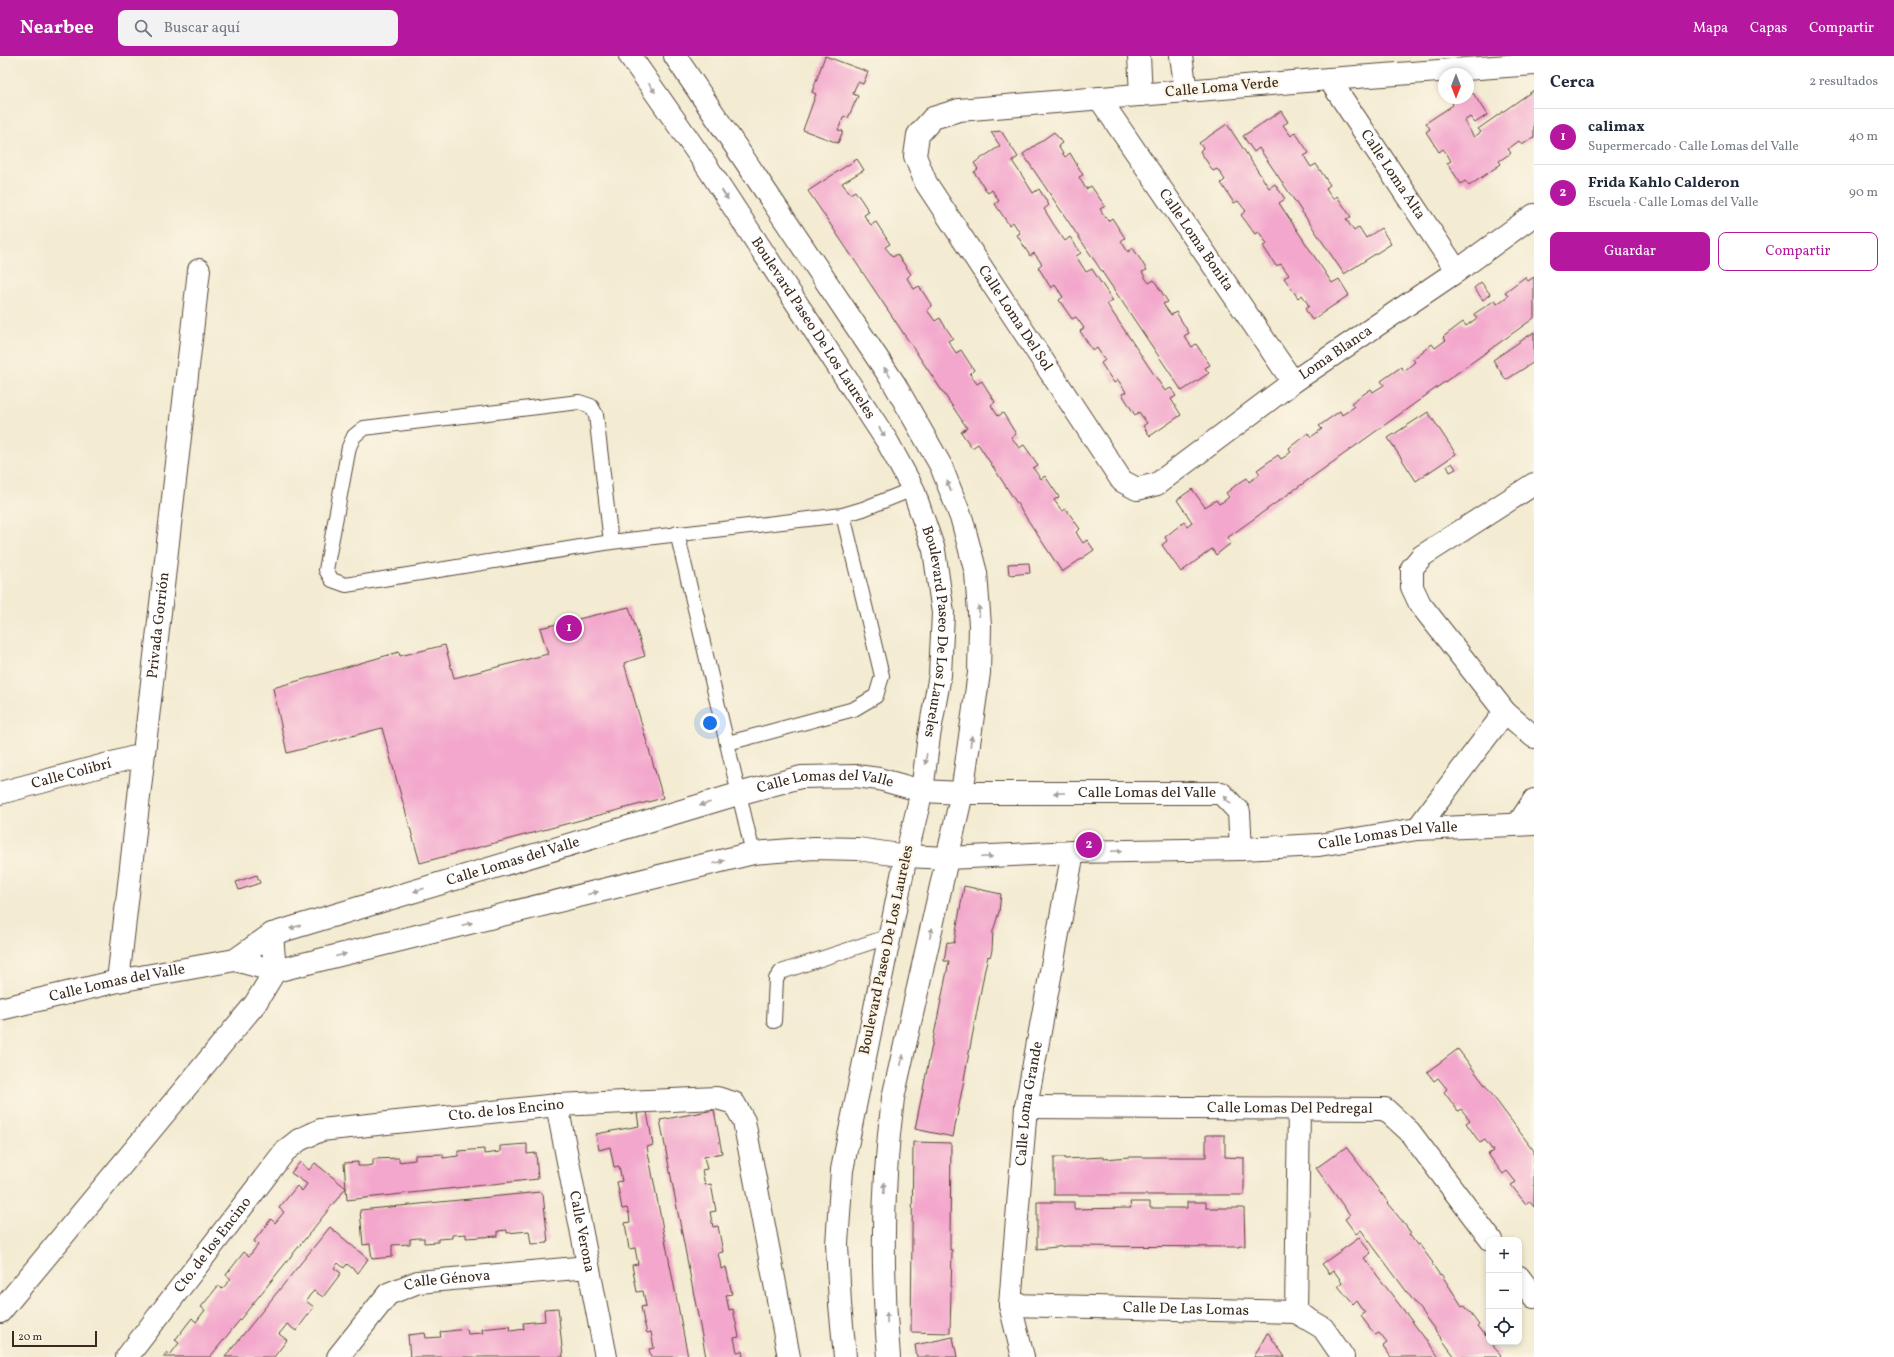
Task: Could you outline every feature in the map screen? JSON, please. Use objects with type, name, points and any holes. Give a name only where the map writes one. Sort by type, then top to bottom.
[{"type":"street","name":"Boulevard Paseo De Los Laureles","points":[[630,56],[710,172],[888,441],[913,489],[934,550],[943,613],[940,675],[929,736],[922,791],[906,856],[842,1170],[837,1244],[840,1304],[845,1357]]},
{"type":"street","points":[[675,56],[894,382],[941,466],[962,520],[976,573],[980,626],[979,673],[962,793],[893,1098],[885,1168],[883,1231],[889,1357]]},
{"type":"street","points":[[1139,56],[1141,95]]},
{"type":"street","points":[[1181,56],[1186,91]]},
{"type":"street","name":"Calle Loma Verde","points":[[918,135],[932,118],[959,110],[1329,79],[1534,64]]},
{"type":"street","name":"Calle Loma Alta","points":[[1329,79],[1457,271]]},
{"type":"street","name":"Calle Loma Bonita","points":[[1099,98],[1292,382]]},
{"type":"street","name":"Calle Loma Del Sol","points":[[918,135],[915,156],[926,183],[1122,481],[1137,489]]},
{"type":"street","name":"Loma Blanca","points":[[1137,489],[1157,484],[1292,382],[1457,271],[1534,215]]},
{"type":"street","name":"Privada Gorrión","points":[[118,981],[142,756],[164,578],[198,270]]},
{"type":"street","points":[[1534,484],[1422,556],[1412,568],[1412,587],[1420,604],[1505,712],[1534,737]]},
{"type":"street","points":[[1417,829],[1505,712]]},
{"type":"street","name":"Calle Colibrí","points":[[0,793],[142,756]]},
{"type":"street","name":"Calle Lomas del Valle","points":[[0,1009],[118,981],[235,960],[272,934],[738,794],[801,777],[856,776],[880,780],[922,791],[962,793],[1221,793],[1239,812],[1241,849],[1073,852],[948,858],[906,856],[858,849],[814,848],[753,853],[276,971],[235,960]]},
{"type":"street","points":[[1526,824],[1534,800]]},
{"type":"street","name":"Calle Lomas Del Valle","points":[[1241,849],[1319,845],[1417,829],[1526,824]]},
{"type":"street","name":"Calle Loma Grande","points":[[1023,1357],[1010,1305],[1026,1107],[1073,852]]},
{"type":"street","points":[[0,1312],[255,1004],[276,971],[272,934]]},
{"type":"street","name":"Cto. de los Encino","points":[[127,1357],[285,1152],[299,1140],[321,1130],[557,1105],[717,1098],[734,1104],[744,1121],[789,1357]]},
{"type":"street","name":"Calle Verona","points":[[557,1105],[606,1357]]},
{"type":"street","name":"Calle Lomas Del Pedregal","points":[[1026,1107],[1385,1109],[1409,1131],[1489,1237]]},
{"type":"street","points":[[1296,1312],[1299,1109]]},
{"type":"street","name":"Calle Génova","points":[[338,1357],[388,1294],[418,1282],[588,1267]]},
{"type":"street","points":[[1522,1281],[1534,1297]]},
{"type":"street","name":"Calle De Las Lomas","points":[[1010,1305],[1296,1312],[1323,1328],[1343,1357]]},
{"type":"lane","points":[[611,542],[596,414],[591,406],[579,402],[364,428],[354,436],[349,447],[326,570],[332,580],[346,585],[611,542],[843,515],[863,509],[913,489]]},
{"type":"lane","points":[[728,743],[854,709],[876,696],[882,676],[843,515]]},
{"type":"lane","points":[[676,534],[728,743],[738,794],[753,853]]},
{"type":"lane","points":[[774,1021],[776,979],[781,972],[890,936]]},
{"type":"building","points":[[825,56],[868,72],[863,84],[858,82],[855,88],[853,94],[858,96],[848,118],[844,116],[838,130],[843,131],[838,143],[803,130],[816,94],[812,92]]},
{"type":"building","points":[[1534,90],[1534,137],[1522,145],[1519,141],[1508,149],[1511,153],[1499,161],[1501,164],[1469,186],[1465,181],[1461,184],[1447,163],[1451,161],[1443,149],[1439,152],[1426,132],[1430,129],[1426,123],[1452,104],[1474,104],[1474,95],[1487,115],[1475,123],[1470,117],[1464,121],[1474,137],[1481,132],[1478,129]]},
{"type":"building","points":[[1281,111],[1288,122],[1283,125],[1291,136],[1295,132],[1309,153],[1304,156],[1311,167],[1316,164],[1330,185],[1326,188],[1329,193],[1333,199],[1337,196],[1351,217],[1346,219],[1354,231],[1359,227],[1366,238],[1381,228],[1391,244],[1344,274],[1259,148],[1254,152],[1243,136]]},
{"type":"building","points":[[1227,124],[1269,188],[1275,184],[1285,199],[1279,203],[1332,283],[1339,279],[1349,295],[1312,320],[1305,309],[1309,306],[1302,295],[1298,298],[1284,278],[1289,275],[1281,264],[1276,266],[1263,246],[1267,244],[1259,232],[1255,234],[1241,215],[1246,211],[1238,201],[1234,203],[1221,183],[1225,180],[1217,169],[1213,171],[1200,151],[1203,148],[1199,143]]},
{"type":"building","points":[[1001,131],[1018,157],[1012,161],[1033,193],[1039,189],[1049,205],[1044,209],[1054,225],[1065,241],[1070,237],[1081,253],[1076,256],[1086,272],[1092,269],[1113,301],[1107,304],[1165,391],[1171,388],[1176,396],[1171,399],[1181,415],[1150,436],[1143,426],[1147,423],[1139,412],[1135,415],[1122,394],[1126,392],[1118,380],[1114,383],[1101,363],[1105,360],[1097,348],[1093,351],[1080,331],[1084,328],[1076,317],[1072,319],[1059,300],[1063,297],[1055,285],[1051,288],[1038,267],[1042,264],[1034,253],[1030,256],[1017,235],[1020,233],[1013,222],[1009,225],[995,204],[999,201],[992,190],[988,193],[974,172],[978,169],[974,163],[1000,146],[991,132]]},
{"type":"building","points":[[1054,132],[1062,143],[1058,146],[1065,157],[1070,153],[1083,175],[1079,177],[1086,189],[1091,186],[1105,206],[1100,209],[1108,221],[1112,218],[1125,238],[1121,241],[1128,252],[1133,248],[1147,270],[1142,272],[1146,279],[1149,283],[1154,280],[1168,302],[1163,304],[1171,315],[1176,312],[1189,333],[1184,336],[1192,347],[1196,344],[1210,365],[1205,368],[1209,373],[1182,391],[1023,154]]},
{"type":"building","points":[[857,159],[864,170],[842,183],[850,194],[855,191],[862,201],[869,212],[864,215],[867,220],[871,225],[876,222],[890,244],[885,247],[893,257],[897,254],[911,274],[907,278],[910,283],[914,289],[919,286],[932,306],[927,310],[935,321],[940,318],[953,338],[948,341],[956,353],[961,350],[974,370],[970,374],[977,384],[982,381],[995,402],[991,405],[998,416],[1003,413],[1016,434],[1011,437],[1019,448],[1024,445],[1038,465],[1033,468],[1041,479],[1045,476],[1059,497],[1054,500],[1062,511],[1066,509],[1080,529],[1076,532],[1083,543],[1087,540],[1094,550],[1062,572],[978,444],[972,448],[961,432],[967,428],[808,191]]},
{"type":"building","points":[[1525,277],[1528,281],[1534,277],[1534,318],[1227,538],[1231,543],[1216,555],[1212,549],[1181,572],[1162,545],[1167,541],[1165,537],[1184,522],[1187,526],[1192,522],[1177,500],[1192,489],[1205,507],[1216,500],[1219,504],[1224,501],[1229,497],[1226,493],[1236,485],[1247,478],[1249,482],[1260,474],[1257,470],[1278,455],[1281,459],[1286,456],[1291,452],[1289,448],[1308,433],[1311,437],[1322,429],[1319,426],[1340,411],[1342,415],[1354,407],[1351,403],[1371,389],[1373,392],[1384,385],[1381,381],[1401,367],[1404,371],[1415,362],[1413,359],[1432,344],[1435,348],[1446,340],[1443,337],[1463,322],[1466,326],[1477,318],[1474,314],[1495,300],[1497,304],[1508,296],[1505,292]]},
{"type":"building","points":[[1481,282],[1490,294],[1483,300],[1474,288]]},
{"type":"building","points":[[1534,332],[1534,362],[1506,380],[1493,360]]},
{"type":"building","points":[[1428,412],[1456,454],[1416,481],[1388,438]]},
{"type":"building","points":[[1452,463],[1456,469],[1450,472],[1447,466]]},
{"type":"building","points":[[1029,563],[1030,573],[1009,575],[1008,564]]},
{"type":"building","points":[[629,607],[645,656],[624,663],[663,798],[420,863],[382,728],[287,753],[273,688],[399,652],[400,656],[445,645],[454,678],[548,654],[540,628]]},
{"type":"building","points":[[257,875],[260,883],[239,890],[236,882]]},
{"type":"building","points":[[964,886],[1001,894],[999,912],[993,931],[992,950],[990,957],[988,956],[985,969],[953,1137],[915,1129],[949,961],[944,961],[947,942],[954,943]]},
{"type":"building","points":[[1458,1049],[1534,1151],[1534,1207],[1529,1201],[1526,1204],[1511,1185],[1516,1182],[1507,1171],[1503,1174],[1488,1154],[1493,1151],[1485,1140],[1480,1143],[1466,1123],[1470,1120],[1461,1109],[1458,1111],[1444,1092],[1447,1089],[1438,1078],[1434,1081],[1427,1072]]},
{"type":"building","points":[[714,1110],[722,1153],[704,1157],[707,1169],[702,1170],[705,1185],[711,1184],[716,1211],[710,1212],[713,1227],[718,1226],[723,1252],[718,1253],[721,1269],[726,1267],[732,1294],[726,1295],[729,1310],[733,1309],[739,1337],[734,1338],[737,1352],[742,1351],[743,1357],[706,1357],[660,1120]]},
{"type":"building","points":[[647,1112],[653,1145],[647,1147],[688,1357],[651,1357],[649,1349],[654,1348],[651,1332],[647,1333],[641,1307],[646,1306],[643,1291],[637,1292],[632,1265],[638,1264],[635,1248],[629,1249],[625,1223],[630,1222],[629,1214],[627,1208],[622,1209],[617,1182],[622,1181],[619,1166],[614,1167],[610,1147],[599,1150],[596,1134],[639,1126],[637,1113]]},
{"type":"building","points":[[1206,1135],[1225,1135],[1225,1157],[1244,1158],[1244,1195],[1054,1195],[1054,1157],[1065,1157],[1065,1159],[1104,1157],[1104,1159],[1130,1157],[1206,1157]]},
{"type":"building","points":[[913,1142],[951,1143],[950,1250],[952,1250],[950,1333],[911,1332]]},
{"type":"building","points":[[527,1144],[527,1154],[536,1153],[538,1179],[347,1200],[344,1163],[358,1162],[358,1166],[366,1166],[373,1165],[373,1159],[399,1158],[399,1162],[415,1160],[415,1155],[443,1154],[443,1158],[458,1156],[458,1151],[484,1149],[484,1154],[500,1152],[500,1146]]},
{"type":"building","points":[[1346,1147],[1411,1233],[1409,1234],[1417,1245],[1419,1244],[1433,1263],[1432,1264],[1440,1275],[1441,1274],[1462,1306],[1464,1305],[1479,1325],[1478,1326],[1486,1336],[1486,1345],[1492,1345],[1501,1355],[1499,1357],[1455,1357],[1361,1230],[1356,1234],[1345,1219],[1350,1215],[1316,1168]]},
{"type":"building","points":[[300,1162],[309,1170],[315,1163],[346,1188],[210,1357],[163,1357],[167,1352],[170,1355],[179,1343],[175,1340],[192,1318],[196,1322],[205,1310],[201,1307],[218,1286],[222,1289],[231,1279],[226,1275],[244,1252],[249,1256],[258,1245],[254,1241],[271,1219],[275,1223],[284,1212],[279,1208],[297,1186],[302,1191],[307,1184],[291,1173]]},
{"type":"building","points":[[540,1192],[543,1194],[548,1243],[531,1244],[529,1231],[507,1233],[507,1230],[498,1231],[498,1236],[466,1238],[466,1234],[452,1235],[452,1238],[438,1239],[438,1242],[424,1243],[424,1238],[418,1238],[410,1239],[410,1244],[392,1245],[392,1257],[372,1259],[370,1244],[363,1245],[360,1210]]},
{"type":"building","points":[[1037,1202],[1074,1202],[1074,1209],[1131,1208],[1130,1202],[1150,1202],[1150,1208],[1187,1208],[1187,1202],[1206,1202],[1206,1208],[1244,1208],[1245,1246],[1066,1246],[1037,1249]]},
{"type":"building","points":[[330,1227],[368,1259],[358,1273],[347,1264],[344,1268],[338,1263],[334,1268],[341,1273],[323,1297],[314,1291],[310,1295],[306,1301],[314,1307],[296,1331],[287,1324],[279,1334],[287,1340],[274,1357],[225,1357]]},
{"type":"building","points":[[1359,1238],[1371,1253],[1364,1258],[1439,1357],[1391,1357],[1383,1346],[1387,1343],[1379,1333],[1375,1335],[1361,1316],[1365,1313],[1356,1301],[1353,1304],[1338,1286],[1342,1282],[1334,1271],[1330,1274],[1322,1264]]},
{"type":"building","points":[[558,1308],[563,1357],[410,1357],[408,1335],[425,1333],[426,1338],[441,1337],[440,1332],[467,1329],[468,1334],[483,1333],[482,1329],[510,1326],[511,1331],[524,1329],[523,1323],[545,1321],[544,1309]]},
{"type":"building","points":[[1268,1333],[1285,1357],[1254,1357]]},
{"type":"building","points":[[953,1337],[957,1357],[917,1357],[915,1345]]},
{"type":"place","name":"calimax","points":[[569,628]]},
{"type":"place","name":"Frida Kahlo Calderon","points":[[1089,845]]}]
